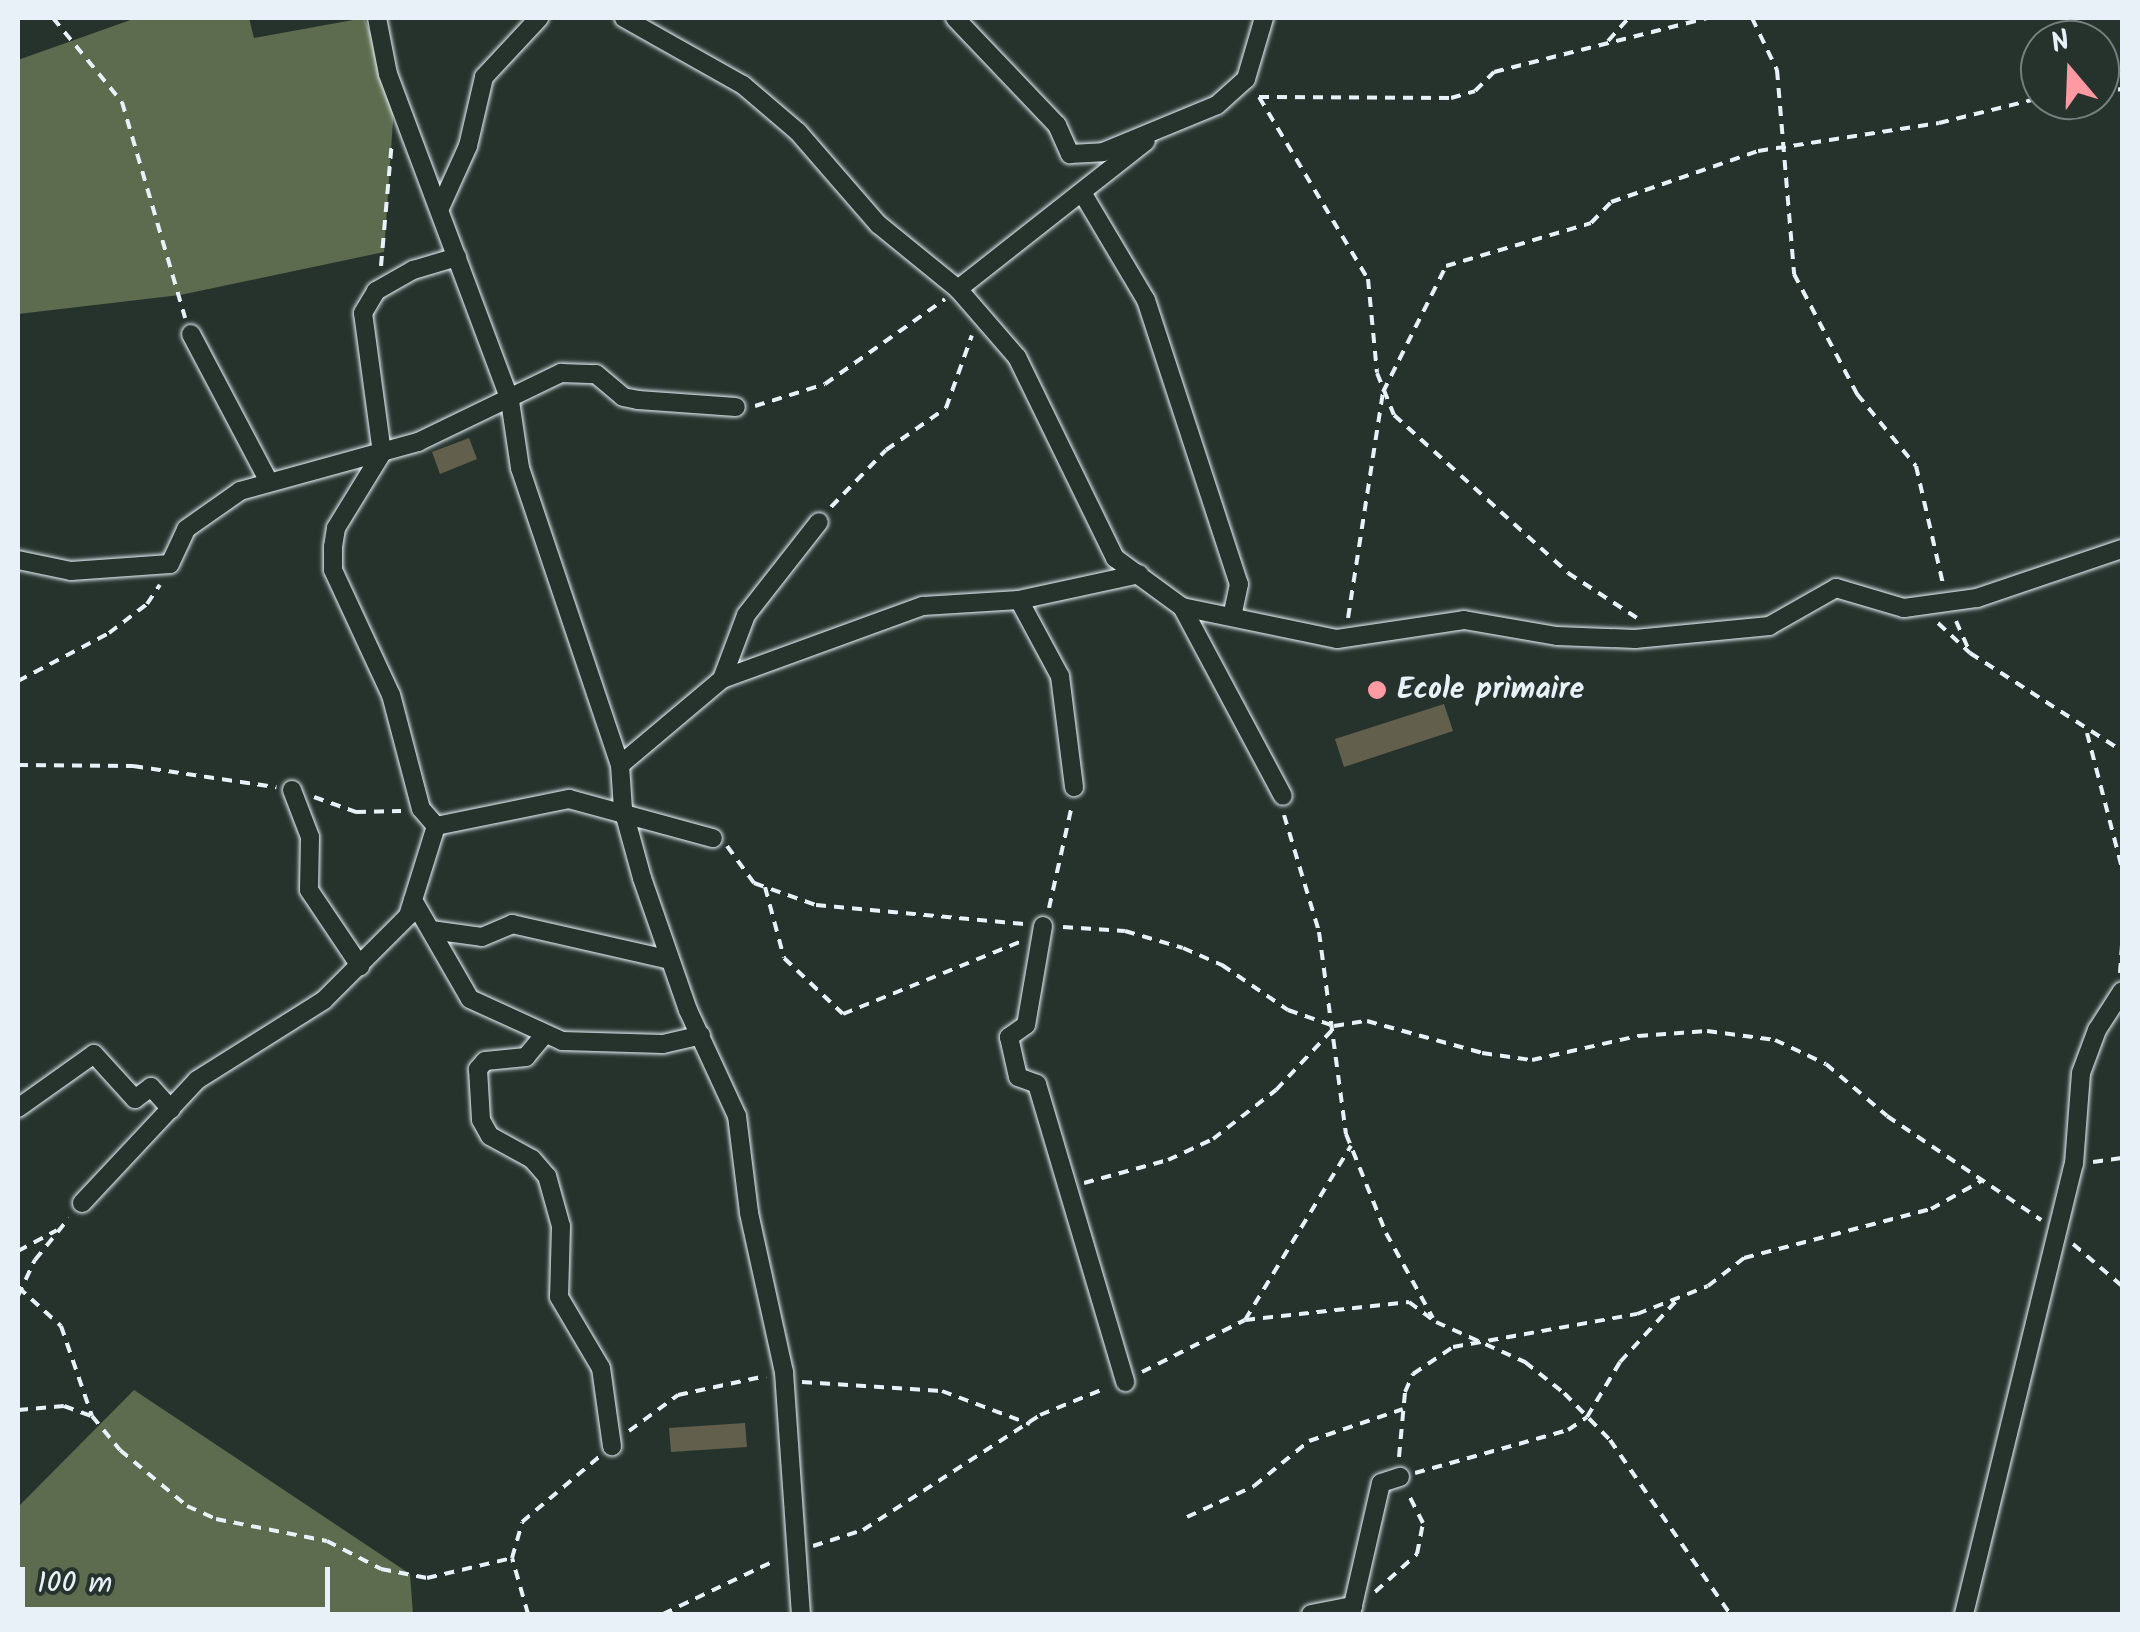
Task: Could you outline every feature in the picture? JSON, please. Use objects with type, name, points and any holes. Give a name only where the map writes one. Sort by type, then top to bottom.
[{"type":"street","points":[[376,18],[388,74],[510,401],[520,468],[620,765],[623,810],[670,960],[737,1116],[749,1213],[784,1372],[800,1614]]},
{"type":"street","points":[[440,208],[468,146],[484,78],[540,18]]},
{"type":"street","points":[[624,18],[743,85],[798,132],[878,224],[958,289],[977,316],[1016,357],[1114,558],[1182,606],[1232,616],[1296,636],[1337,640],[1464,620],[1593,639],[1769,626],[1836,588],[1904,608],[1947,602],[2020,587],[2122,549]]},
{"type":"street","points":[[955,18],[1057,125],[1070,154],[1103,152],[1217,104],[1246,79],[1264,18]]},
{"type":"street","points":[[958,289],[1083,194],[1151,134]]},
{"type":"street","points":[[1083,194],[1152,318],[1239,584],[1232,616]]},
{"type":"street","points":[[436,826],[421,809],[391,695],[334,570],[336,528],[382,453],[361,333],[376,291],[412,270],[457,257]]},
{"type":"street","points":[[191,334],[268,480]]},
{"type":"street","points":[[18,560],[70,571],[170,564],[186,529],[211,508],[268,480],[382,453],[510,401],[561,373],[584,371],[623,397],[736,407]]},
{"type":"street","points":[[722,680],[746,614],[819,522]]},
{"type":"street","points":[[620,765],[722,680],[923,606],[1020,600],[1139,574]]},
{"type":"street","points":[[1020,600],[1060,676],[1074,787]]},
{"type":"street","points":[[1182,606],[1283,796]]},
{"type":"street","points":[[292,790],[310,837],[309,890],[360,966]]},
{"type":"street","points":[[436,826],[550,798],[623,810],[714,838]]},
{"type":"street","points":[[82,1204],[198,1080],[324,1000],[408,916],[436,826]]},
{"type":"street","points":[[413,900],[463,995],[546,1034],[562,1041],[648,1044],[701,1035]]},
{"type":"street","points":[[431,930],[482,937],[512,924],[670,960]]},
{"type":"street","points":[[1042,926],[1026,1025],[1009,1037],[1018,1077],[1037,1084],[1124,1382]]},
{"type":"street","points":[[1964,1614],[2074,1164],[2081,1072],[2097,1030],[2122,991]]},
{"type":"street","points":[[546,1034],[526,1057],[484,1061],[478,1069],[481,1120],[490,1136],[532,1159],[547,1176],[561,1226],[559,1297],[601,1368],[612,1446]]},
{"type":"street","points":[[18,1108],[94,1054],[136,1099],[151,1087],[171,1108]]},
{"type":"street","points":[[1311,1614],[1352,1610],[1382,1483],[1400,1477]]},
{"type":"path","points":[[53,18],[122,102],[166,269],[191,334]]},
{"type":"path","points":[[1608,41],[1629,18]]},
{"type":"path","points":[[1217,104],[1259,97],[1451,98],[1475,92],[1494,72],[1708,18]]},
{"type":"path","points":[[1752,18],[1777,70],[1794,274],[1858,394],[1916,466],[1947,602],[1970,653]]},
{"type":"path","points":[[1259,97],[1368,280],[1383,392],[1346,628],[1337,640]]},
{"type":"path","points":[[1383,392],[1446,266],[1591,223],[1611,202],[1674,176],[1784,148],[1940,123],[2020,103]]},
{"type":"path","points":[[376,291],[393,128]]},
{"type":"path","points":[[736,407],[825,384],[958,289]]},
{"type":"path","points":[[819,522],[886,450],[946,408],[977,316]]},
{"type":"path","points":[[1383,392],[1407,433],[1568,573],[1644,622]]},
{"type":"path","points":[[18,681],[147,604],[170,564]]},
{"type":"path","points":[[1904,608],[1926,614],[1970,653],[2122,751]]},
{"type":"path","points":[[2086,731],[2122,868]]},
{"type":"path","points":[[18,766],[133,766],[292,790],[356,812],[421,809]]},
{"type":"path","points":[[765,887],[784,958],[842,1014],[916,989],[948,967],[1024,940],[1042,926],[1063,859],[1074,787]]},
{"type":"path","points":[[1283,796],[1284,820],[1319,932],[1350,1146],[1386,1233],[1436,1322]]},
{"type":"path","points":[[714,838],[765,887],[816,905],[1125,932],[1182,948],[1222,965],[1288,1010],[1334,1026],[1367,1021],[1532,1060],[1708,1031],[1774,1040],[1826,1064],[1887,1116],[2056,1230],[2122,1286]]},
{"type":"path","points":[[1065,1188],[1168,1160],[1213,1139],[1276,1090],[1334,1026]]},
{"type":"path","points":[[1245,1320],[1350,1146]]},
{"type":"path","points":[[2074,1164],[2122,1158]]},
{"type":"path","points":[[1352,1610],[1417,1554],[1423,1523],[1400,1477],[1403,1409],[1413,1374],[1452,1347],[1637,1314],[1708,1286],[1744,1258],[1931,1209],[1982,1180]]},
{"type":"path","points":[[18,1296],[24,1291],[35,1260],[82,1204]]},
{"type":"path","points":[[18,1251],[61,1228]]},
{"type":"path","points":[[18,1287],[61,1326],[92,1416],[144,1472],[216,1519],[308,1535],[404,1576],[445,1576],[512,1558]]},
{"type":"path","points":[[1400,1477],[1568,1430],[1587,1417],[1628,1352],[1680,1297]]},
{"type":"path","points":[[663,1614],[796,1551],[864,1530],[1065,1402],[1124,1382],[1245,1320],[1392,1300],[1418,1306],[1436,1322],[1525,1362],[1587,1417],[1730,1614]]},
{"type":"path","points":[[528,1614],[512,1558],[522,1522],[678,1396],[784,1372],[805,1384],[942,1391],[1030,1424]]},
{"type":"path","points":[[18,1410],[64,1406],[92,1416]]},
{"type":"path","points":[[1188,1517],[1254,1486],[1308,1442],[1403,1409]]},
{"type":"green space","points":[[136,18],[249,18],[254,38],[364,18],[395,92],[384,252],[180,295],[18,314],[18,60]]},
{"type":"green space","points":[[134,1390],[410,1574],[413,1614],[18,1614],[18,1507]]},
{"type":"building","points":[[469,438],[477,459],[440,474],[432,452]]},
{"type":"building","points":[[1444,704],[1453,731],[1344,767],[1335,739]]},
{"type":"building","points":[[745,1423],[747,1447],[671,1452],[669,1428]]},
{"type":"place","name":"Ecole primaire","points":[[1377,690]]}]
